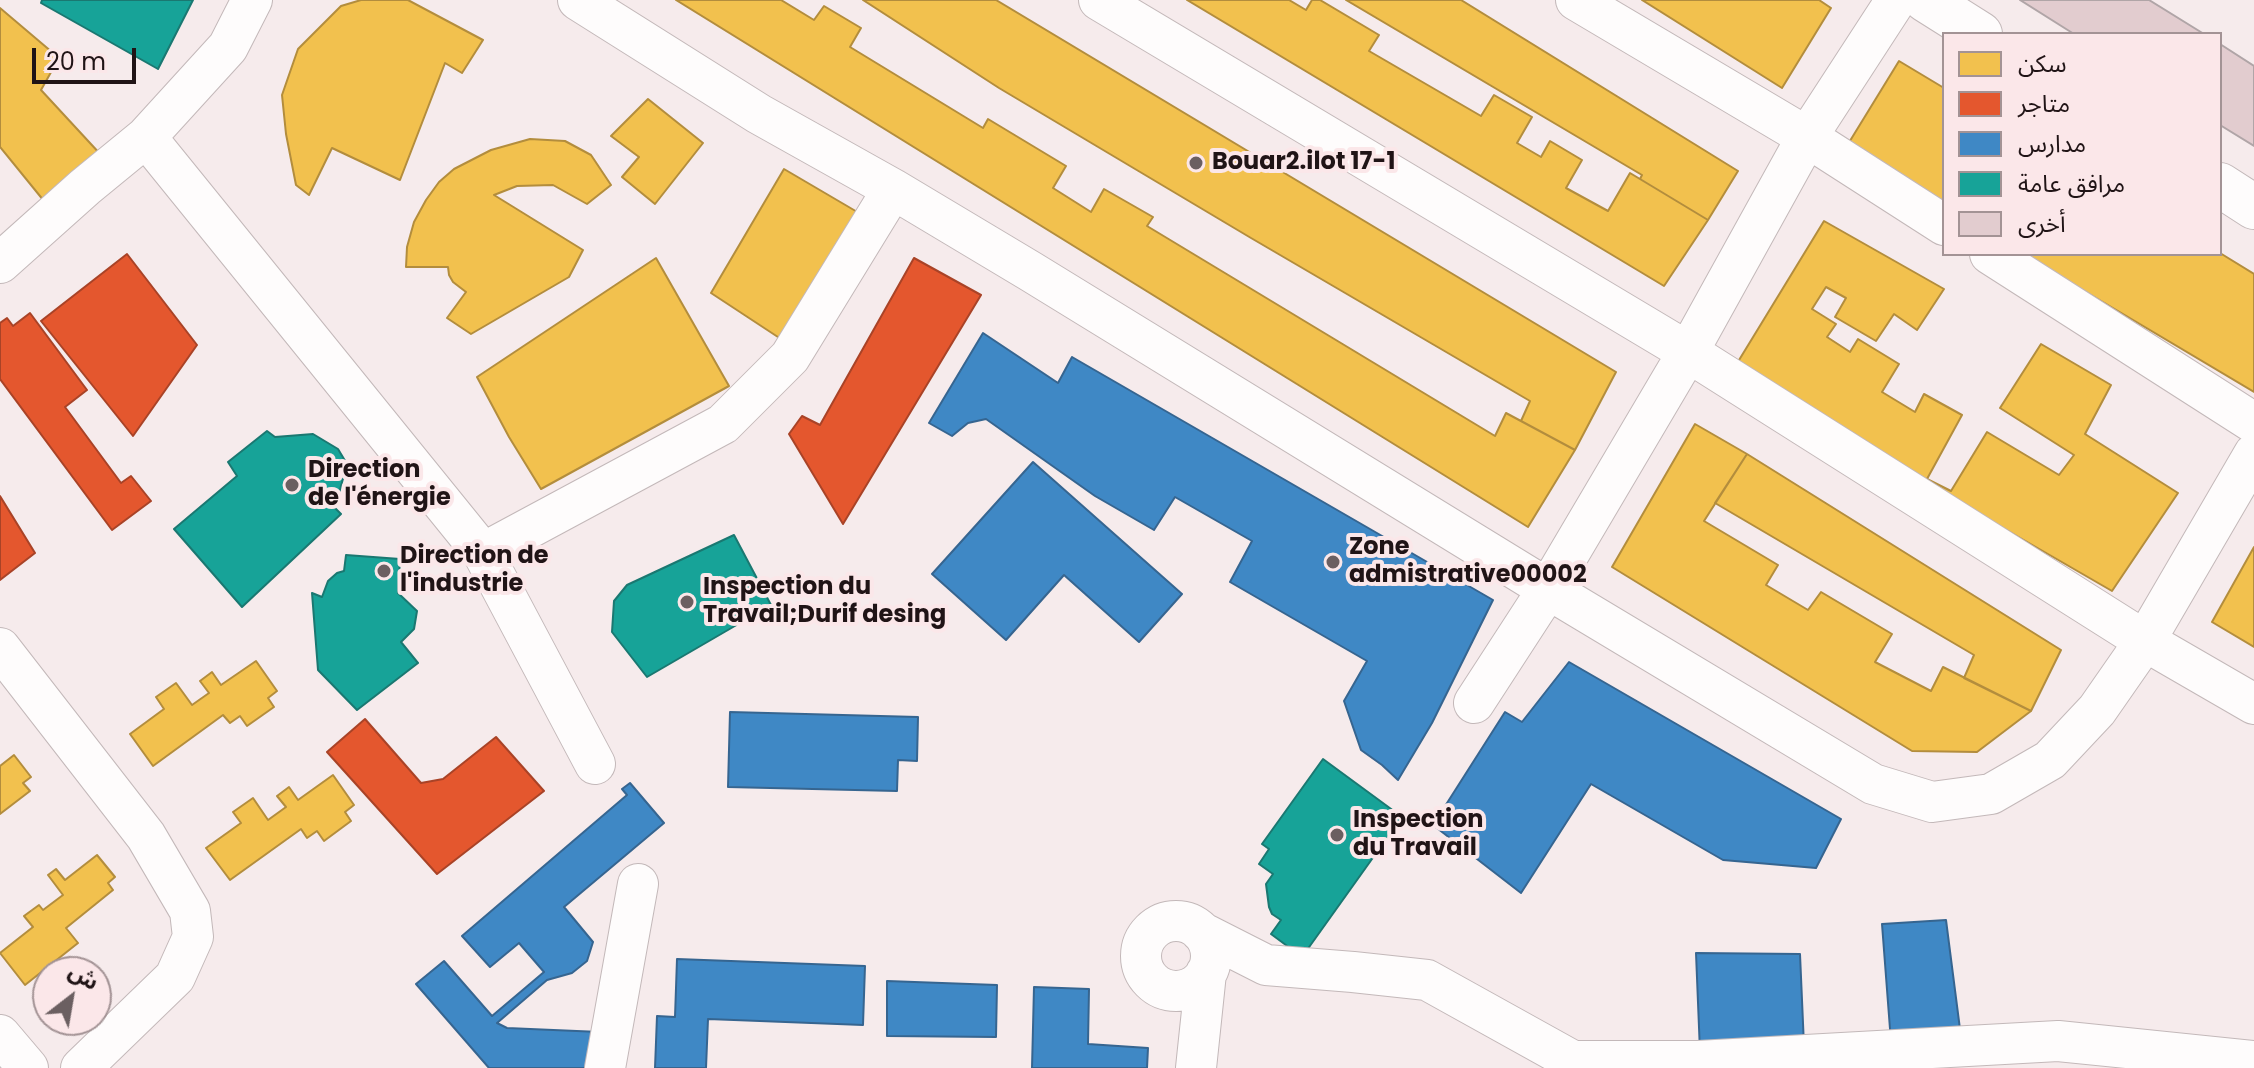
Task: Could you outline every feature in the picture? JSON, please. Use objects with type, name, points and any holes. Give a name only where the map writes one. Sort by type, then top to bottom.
[{"type":"street","points":[[0,263],[146,137],[228,47],[252,0]]},
{"type":"street","points":[[578,0],[759,114],[893,189],[1873,784],[1932,802],[1991,794],[2050,760],[2097,710],[2145,641],[2254,454]]},
{"type":"street","points":[[1099,0],[1688,352],[2145,641],[2254,704]]},
{"type":"street","points":[[1576,0],[1807,137],[1942,224]]},
{"type":"street","points":[[1474,703],[1548,589],[1688,352],[1807,137],[1896,0]]},
{"type":"street","points":[[1926,0],[1977,32]]},
{"type":"street","points":[[146,137],[483,553],[595,764]]},
{"type":"street","points":[[2222,186],[2254,207]]},
{"type":"street","points":[[483,553],[723,424],[790,357],[893,189]]},
{"type":"street","points":[[1993,256],[2254,423]]},
{"type":"street","points":[[0,648],[146,836],[190,911],[193,937],[175,977],[81,1068]]},
{"type":"street","points":[[605,1068],[638,884]]},
{"type":"street","points":[[1206,973],[1189,988],[1166,990],[1156,985],[1142,966],[1140,954],[1143,943],[1158,926],[1181,921],[1266,965],[1427,980],[1573,1061],[1698,1061],[2058,1041],[2239,1063]]},
{"type":"street","points":[[1196,1068],[1211,952],[1201,932]]},
{"type":"street","points":[[0,1035],[28,1068]]},
{"type":"building: سكن","points":[[361,0],[408,0],[483,40],[462,73],[445,63],[400,180],[332,148],[309,195],[296,185],[282,95],[298,49],[341,6]]},
{"type":"building: سكن","points":[[676,0],[781,0],[814,20],[824,6],[861,28],[850,47],[983,128],[988,119],[1066,166],[1053,188],[1091,212],[1104,189],[1153,217],[1147,226],[1495,436],[1506,413],[1575,450],[1528,527]]},
{"type":"building: سكن","name":"Bouar2.ilot 17-1","points":[[863,0],[996,0],[1616,372],[1575,450],[1521,421],[1530,401],[999,88]]},
{"type":"building: سكن","points":[[1187,0],[1289,0],[1306,10],[1312,0],[1320,0],[1379,35],[1369,51],[1481,116],[1494,95],[1532,117],[1517,143],[1541,157],[1550,141],[1582,160],[1566,188],[1608,211],[1630,173],[1708,220],[1664,286]]},
{"type":"building: سكن","points":[[1346,0],[1461,0],[1738,171],[1708,220],[1640,179],[1642,175]]},
{"type":"building: سكن","points":[[1642,0],[1819,0],[1831,8],[1782,88]]},
{"type":"building: سكن","points":[[0,8],[59,58],[41,90],[102,156],[44,201],[0,147]]},
{"type":"building: سكن","points":[[1899,61],[1942,87],[1942,207],[1845,149]]},
{"type":"building: سكن","points":[[648,99],[703,143],[655,204],[622,177],[639,157],[611,136]]},
{"type":"building: سكن","points":[[530,139],[565,141],[591,155],[611,185],[587,204],[553,185],[517,186],[494,195],[583,250],[569,277],[471,334],[447,318],[466,292],[453,282],[448,267],[406,267],[407,247],[414,222],[439,182],[454,169],[491,150]]},
{"type":"building: سكن","points":[[784,169],[859,213],[784,341],[711,293]]},
{"type":"building: سكن","points":[[1824,221],[1944,289],[1917,330],[1894,314],[1876,341],[1835,317],[1846,298],[1826,287],[1812,309],[1836,324],[1827,337],[1850,352],[1858,339],[1899,364],[1882,392],[1915,412],[1924,394],[1962,415],[1927,479],[1951,491],[1987,432],[2059,475],[2074,455],[2000,408],[2041,344],[2111,385],[2085,434],[2178,493],[2112,591],[1828,427],[1736,365]]},
{"type":"building: سكن","points":[[2222,254],[2254,274],[2254,392],[2025,256]]},
{"type":"building: سكن","points":[[656,258],[729,386],[541,489],[477,377]]},
{"type":"building: سكن","points":[[1695,424],[1747,454],[1704,521],[1778,565],[1766,585],[1808,610],[1821,592],[1892,634],[1875,662],[1931,691],[1943,667],[2031,711],[1977,752],[1912,751],[1612,567]]},
{"type":"building: سكن","points":[[1747,454],[2061,650],[2031,711],[1964,678],[1974,655],[1715,503]]},
{"type":"building: سكن","points":[[2254,547],[2254,647],[2212,622]]},
{"type":"building: سكن","points":[[256,661],[277,691],[268,698],[274,707],[247,726],[240,716],[230,723],[223,715],[153,766],[130,734],[164,709],[156,697],[176,683],[192,705],[209,693],[200,681],[212,672],[221,685]]},
{"type":"building: سكن","points":[[14,755],[31,777],[23,783],[30,791],[0,814],[0,766]]},
{"type":"building: سكن","points":[[333,775],[354,805],[345,812],[351,821],[324,841],[317,831],[307,838],[301,829],[230,880],[206,848],[241,823],[233,812],[253,798],[268,820],[286,807],[277,796],[289,787],[298,800]]},
{"type":"building: سكن","points":[[97,855],[115,877],[108,883],[113,890],[66,928],[78,943],[62,956],[32,956],[32,979],[25,985],[0,953],[33,927],[24,916],[39,905],[43,910],[63,895],[48,875],[56,869],[65,880]]},
{"type":"building: متاجر","points":[[127,254],[197,345],[133,436],[41,321]]},
{"type":"building: متاجر","points":[[914,258],[981,295],[843,524],[789,434],[802,416],[820,425]]},
{"type":"building: متاجر","points":[[30,313],[87,390],[65,407],[121,483],[131,476],[151,501],[112,530],[0,379],[0,323],[7,318],[13,326]]},
{"type":"building: متاجر","points":[[0,496],[35,553],[0,580]]},
{"type":"building: متاجر","points":[[365,719],[421,783],[443,779],[496,737],[544,791],[437,874],[327,752]]},
{"type":"building: مدارس","name":"Zone admistrative00002","points":[[983,333],[1058,383],[1072,357],[1493,600],[1432,723],[1398,780],[1361,750],[1344,701],[1367,661],[1230,582],[1252,541],[1175,497],[1154,530],[1095,496],[986,419],[968,423],[952,436],[929,423]]},
{"type":"building: مدارس","points":[[1033,462],[1182,594],[1139,642],[1064,575],[1006,640],[932,574]]},
{"type":"building: مدارس","points":[[1569,662],[1841,819],[1816,868],[1723,860],[1591,784],[1521,893],[1433,825],[1505,712],[1522,722]]},
{"type":"building: مدارس","points":[[730,712],[918,717],[917,761],[898,760],[897,791],[728,787]]},
{"type":"building: مدارس","points":[[630,783],[664,823],[564,907],[593,942],[587,961],[572,973],[547,980],[497,1023],[507,1028],[600,1032],[598,1068],[489,1068],[416,984],[444,961],[492,1016],[544,972],[519,943],[490,967],[462,936],[627,795],[622,789]]},
{"type":"building: مدارس","points":[[1946,920],[1961,1037],[1891,1042],[1882,924]]},
{"type":"building: مدارس","points":[[1696,953],[1800,954],[1804,1046],[1700,1052]]},
{"type":"building: مدارس","points":[[677,959],[865,966],[863,1025],[708,1019],[706,1068],[655,1068],[657,1016],[675,1017]]},
{"type":"building: مدارس","points":[[887,981],[997,985],[996,1037],[887,1036]]},
{"type":"building: مدارس","points":[[1034,987],[1089,989],[1088,1044],[1148,1048],[1147,1068],[1032,1068]]},
{"type":"building: مرافق عامة","points":[[42,0],[193,0],[158,69],[41,3]]},
{"type":"building: مرافق عامة","points":[[267,431],[275,437],[313,434],[338,449],[347,464],[335,508],[341,514],[242,607],[174,529],[237,476],[228,462]]},
{"type":"building: مرافق عامة","points":[[734,535],[771,605],[647,677],[612,632],[614,601],[627,585]]},
{"type":"building: مرافق عامة","points":[[346,555],[400,559],[398,593],[417,611],[414,629],[401,642],[418,663],[357,710],[318,670],[312,593],[322,597],[328,581],[344,571]]},
{"type":"building: مرافق عامة","points":[[1323,759],[1402,817],[1302,957],[1271,934],[1281,920],[1272,914],[1269,907],[1266,884],[1273,874],[1259,864],[1269,849],[1262,844]]},
{"type":"building: أخرى","points":[[2020,0],[2149,0],[2201,32],[2071,32]]},
{"type":"building: أخرى","points":[[2222,45],[2254,66],[2254,146],[2222,126]]},
{"type":"place","name":"Bouar2.ilot 17-1","points":[[1196,163]]},
{"type":"place","name":"Direction de l'énergie","points":[[292,485]]},
{"type":"place","name":"Zone admistrative00002","points":[[1333,562]]},
{"type":"place","name":"Direction de l'industrie","points":[[384,571]]},
{"type":"place","name":"Inspection du Travail;Durif desing","points":[[687,602]]},
{"type":"place","name":"Inspection du Travail","points":[[1337,835]]}]
